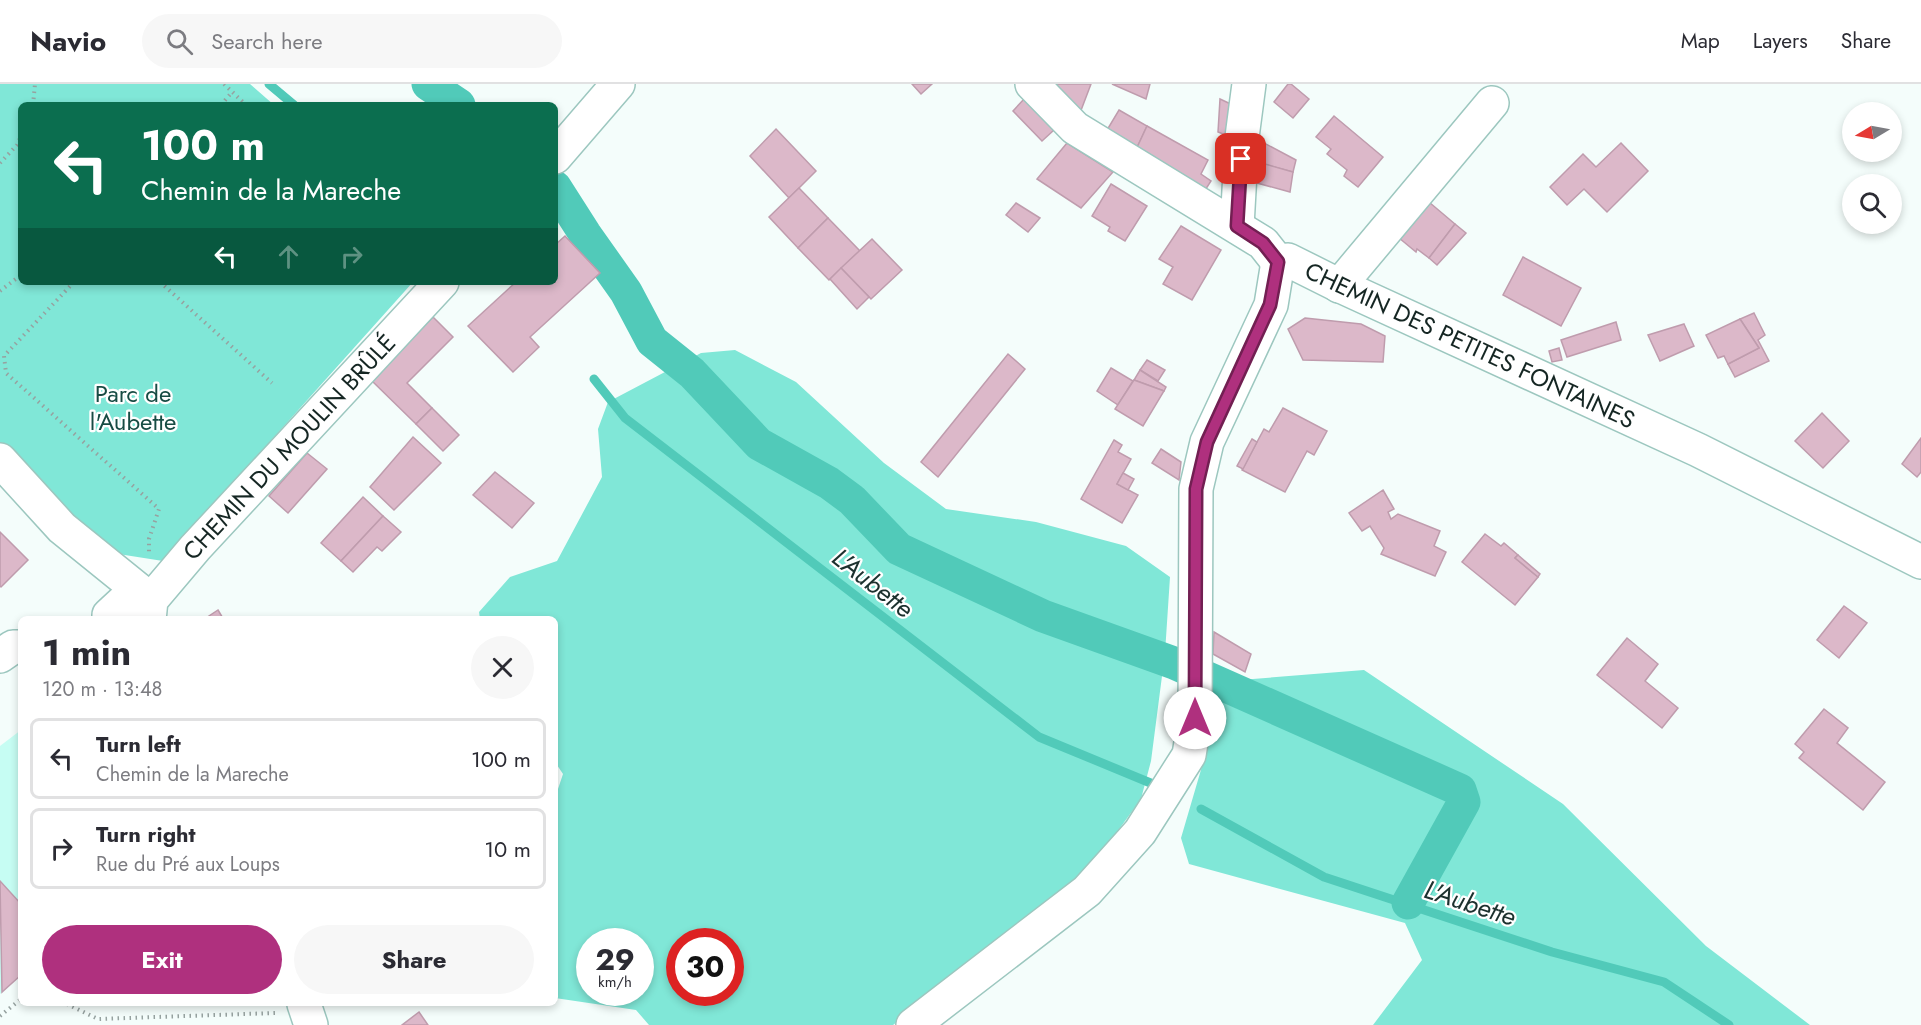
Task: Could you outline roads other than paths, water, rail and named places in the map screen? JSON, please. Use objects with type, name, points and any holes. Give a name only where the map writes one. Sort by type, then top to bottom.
[{"type":"street","points":[[558,154],[618,84]]},
{"type":"street","points":[[1032,84],[1076,128],[1263,243],[1278,262]]},
{"type":"street","points":[[1237,226],[1242,137],[1250,84]]},
{"type":"street","points":[[1339,285],[1492,103]]},
{"type":"street","name":"CHEMIN DES PETITES FONTAINES","points":[[913,1025],[1087,891],[1140,832],[1189,755],[1195,718],[1196,489],[1207,442],[1270,305],[1278,262],[1288,260],[1698,450],[1921,562]]},
{"type":"street","name":"CHEMIN DU MOULIN BRÛLÉ","points":[[150,610],[195,548],[432,285]]},
{"type":"street","points":[[0,460],[62,528],[150,610]]},
{"type":"street","points":[[109,616],[123,602],[150,610]]},
{"type":"street","points":[[0,656],[13,646],[18,647]]},
{"type":"waterway","name":"L'Aubette","points":[[269,84],[290,102]]},
{"type":"waterway","points":[[428,84],[455,102]]},
{"type":"waterway","points":[[558,192],[626,292],[652,341],[692,373],[759,444],[829,483],[852,500],[899,549],[1043,616],[1174,663],[1460,790],[1464,802],[1408,903]]},
{"type":"waterway","name":"L'Aubette","points":[[594,379],[625,418],[1039,737],[1153,784]]},
{"type":"waterway","name":"L'Aubette","points":[[1201,809],[1324,877],[1552,952],[1664,982],[1729,1025]]},
{"type":"park label","name":"Parc de l'Aubette","points":[[133,407]]}]
